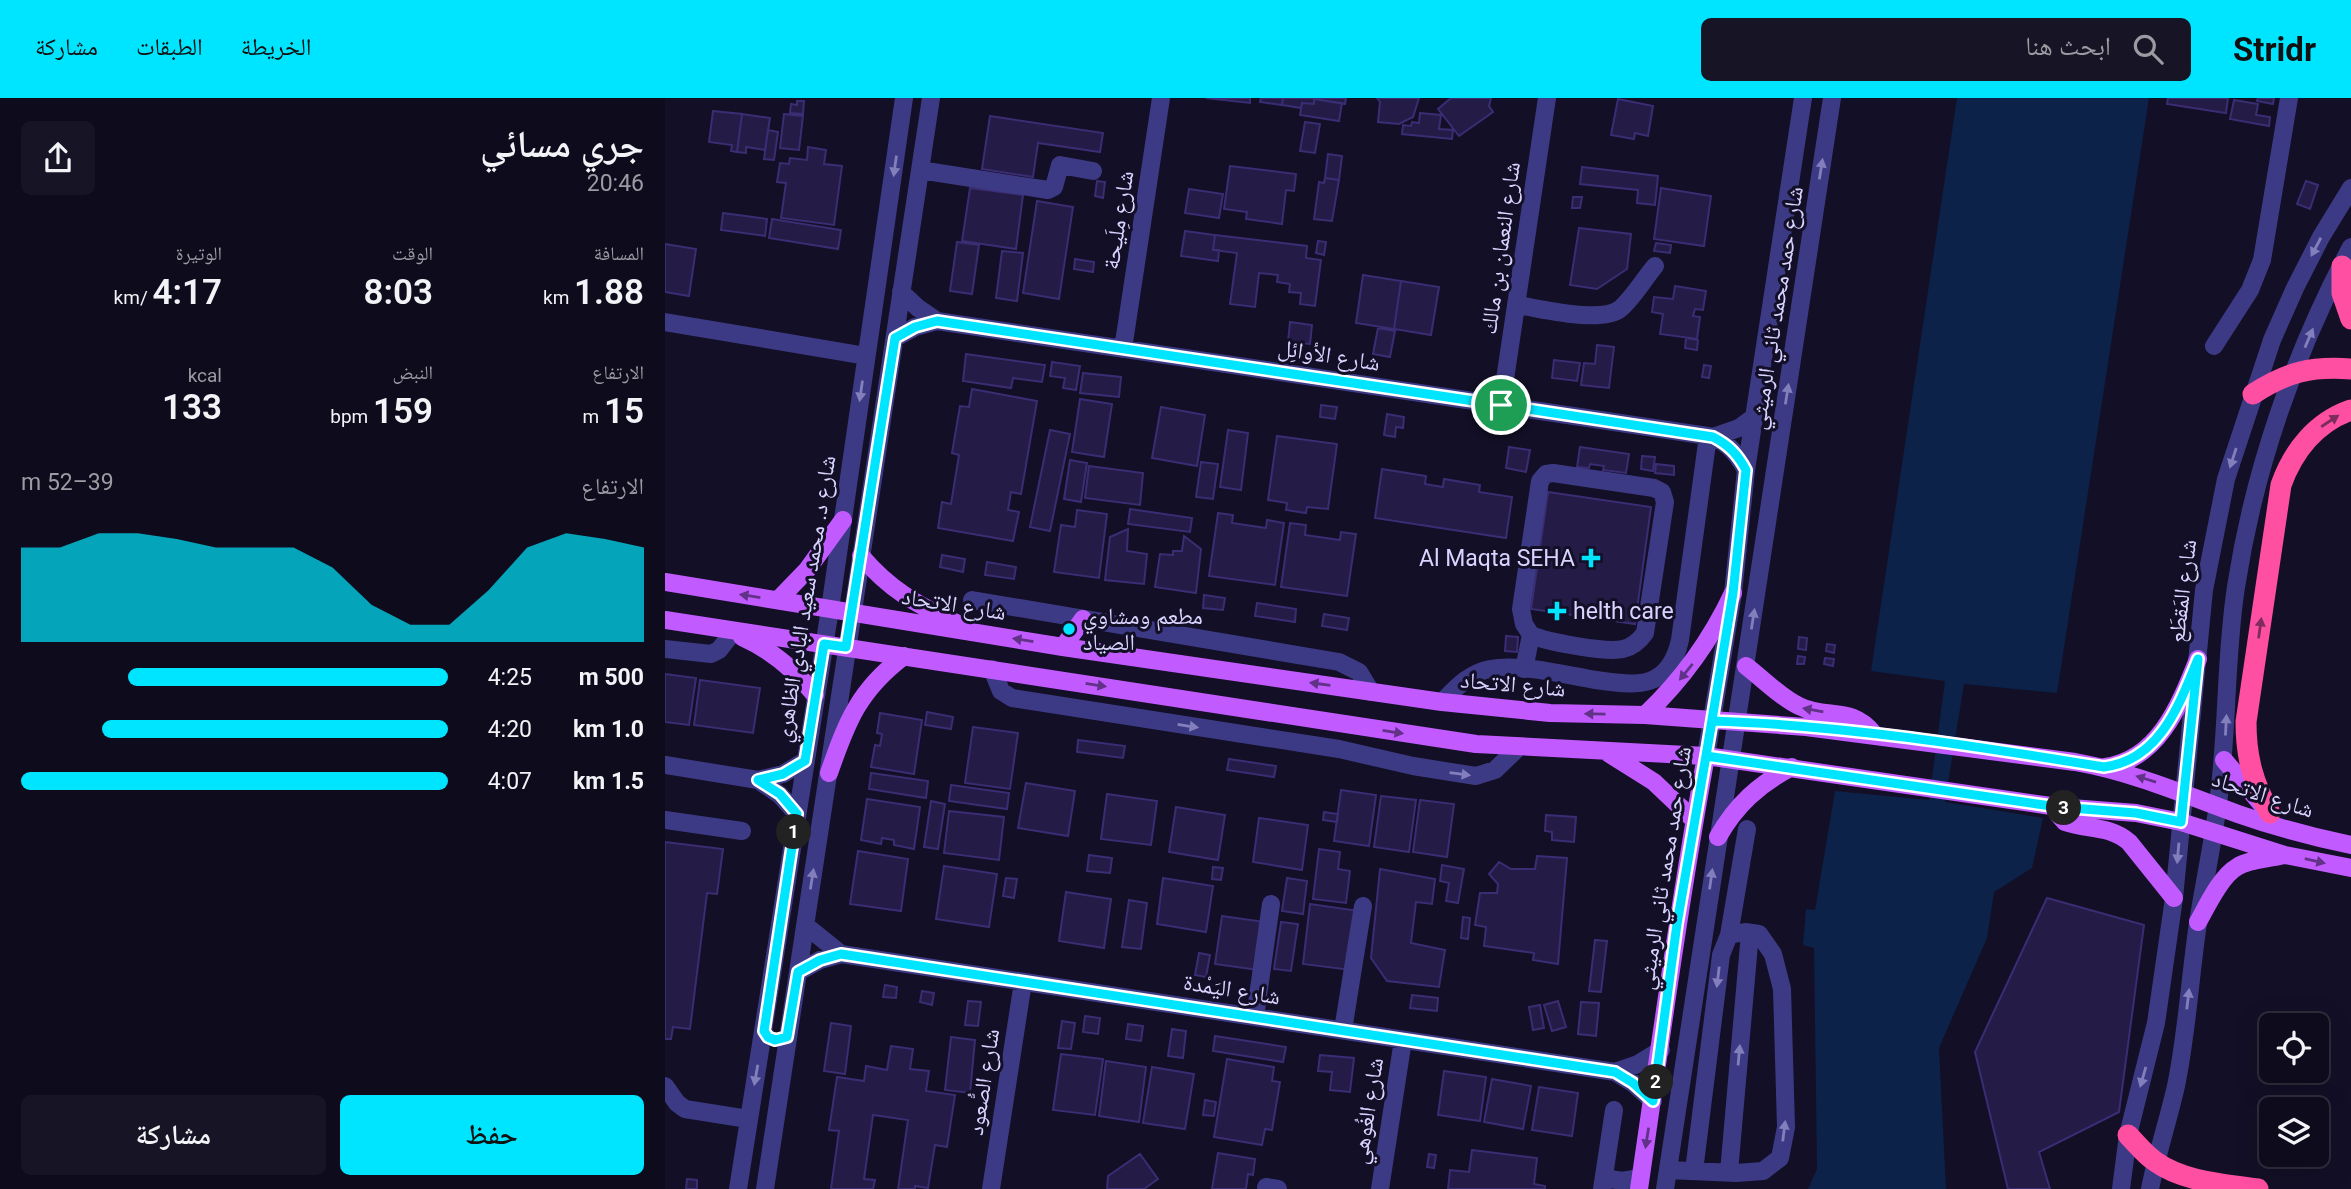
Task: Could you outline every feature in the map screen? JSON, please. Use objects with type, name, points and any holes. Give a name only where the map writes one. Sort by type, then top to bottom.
[{"type":"highway","points":[[2346,256],[2342,293],[2351,319]]},
{"type":"highway","points":[[2253,394],[2272,381],[2294,372],[2323,367],[2351,369]]},
{"type":"highway","points":[[2270,813],[2250,770],[2246,722],[2281,485],[2291,462],[2305,441],[2330,420],[2351,410]]},
{"type":"highway","points":[[2128,1135],[2155,1162],[2186,1175],[2216,1186],[2258,1189]]},
{"type":"main road","points":[[778,600],[807,570],[843,520]]},
{"type":"main road","points":[[861,556],[877,574],[906,598],[978,633]]},
{"type":"main road","name":"شارع الاتحاد","points":[[665,582],[1063,647],[1442,702],[1550,713],[1645,715],[1874,734],[2075,762],[2157,782],[2288,830],[2351,845]]},
{"type":"main road","points":[[1645,715],[1665,696],[1698,656],[1733,593]]},
{"type":"main road","points":[[1063,647],[1083,619]]},
{"type":"main road","points":[[665,620],[1476,744],[1706,756],[2058,807],[2136,813],[2181,822],[2285,855],[2351,868]]},
{"type":"main road","points":[[733,632],[778,659],[797,674],[815,695]]},
{"type":"main road","points":[[829,774],[853,711],[873,684],[904,656]]},
{"type":"main road","points":[[2104,767],[2126,763],[2136,758],[2157,738],[2176,709],[2198,659]]},
{"type":"main road","points":[[1746,666],[1801,708],[1849,715],[1859,719],[1874,734]]},
{"type":"main road","points":[[1601,750],[1620,759],[1654,782],[1694,820]]},
{"type":"main road","name":"شارع حمد محمد ثاني الرميثي","points":[[1639,1183],[1661,1050],[1677,924],[1706,756]]},
{"type":"main road","points":[[2224,760],[2288,830]]},
{"type":"main road","points":[[1718,837],[1742,803],[1774,776],[1792,767]]},
{"type":"main road","points":[[2058,807],[2060,819],[2065,822],[2105,829],[2122,836],[2174,898]]},
{"type":"main road","points":[[2198,922],[2214,894],[2235,868],[2249,862],[2285,855]]},
{"type":"street","points":[[889,98],[903,106]]},
{"type":"street","points":[[765,1189],[931,98]]},
{"type":"street","name":"شارع مِلَيحة","points":[[1123,349],[1161,98]]},
{"type":"street","name":"شارع النعمان بن مالك","points":[[1501,405],[1547,98]]},
{"type":"street","name":"شارع حمد محمد ثاني الرميثي","points":[[1706,756],[1733,593],[1746,470],[1803,98]]},
{"type":"street","name":"شارع حمد محمد ثاني الرميثي","points":[[1665,1189],[1832,98]]},
{"type":"street","points":[[2214,346],[2250,290],[2262,260],[2289,98]]},
{"type":"street","name":"شارع د. محمد سعيد البادي الظاهري","points":[[738,1189],[830,609],[903,106]]},
{"type":"street","points":[[920,170],[1048,190],[1054,187],[1060,165],[1093,170]]},
{"type":"street","name":"شارع المَقطَع","points":[[2120,1189],[2128,1135],[2156,1023],[2174,898],[2204,590],[2226,479],[2272,340],[2321,237],[2351,188]]},
{"type":"street","points":[[2150,1189],[2179,1069],[2198,922],[2218,806],[2224,760],[2236,587],[2260,475],[2294,372],[2346,256]]},
{"type":"street","points":[[1516,305],[1593,316],[1608,314],[1619,310],[1655,266]]},
{"type":"street","name":"شارع الأوائِل","points":[[901,292],[937,321]]},
{"type":"street","name":"شارع الأوائِل","points":[[895,338],[915,327],[937,321],[1711,437]]},
{"type":"street","points":[[665,322],[866,356]]},
{"type":"street","points":[[1711,437],[1731,432],[1754,417]]},
{"type":"street","points":[[1711,437],[1736,454],[1746,470]]},
{"type":"street","points":[[1442,702],[1466,680],[1481,671],[1499,668],[1524,669],[1626,685],[1648,682],[1658,677],[1673,662],[1679,640],[1711,437]]},
{"type":"street","points":[[1524,669],[1531,635],[1524,624],[1521,609],[1542,477],[1553,473],[1654,488],[1662,492],[1665,502],[1645,633],[1622,650],[1605,650],[1531,635]]},
{"type":"street","points":[[972,600],[1339,662],[1359,672],[1371,692]]},
{"type":"street","points":[[665,649],[711,654],[719,650],[733,632]]},
{"type":"street","points":[[1599,680],[1605,650]]},
{"type":"street","points":[[992,669],[1001,691],[1012,698],[1339,749],[1441,771],[1476,776],[1490,774],[1519,747]]},
{"type":"street","points":[[665,765],[758,780],[783,774],[805,761]]},
{"type":"street","points":[[758,780],[780,794],[797,814]]},
{"type":"street","points":[[665,820],[742,831]]},
{"type":"street","points":[[1694,1171],[1721,955],[1730,935],[1747,829]]},
{"type":"street","points":[[1255,1017],[1271,904]]},
{"type":"street","points":[[1343,1030],[1363,906]]},
{"type":"street","points":[[805,925],[841,954]]},
{"type":"street","points":[[1729,1172],[1751,933]]},
{"type":"street","points":[[1668,1170],[1763,1171],[1780,1158],[1786,1127],[1782,989],[1773,954],[1759,934],[1730,935]]},
{"type":"street","name":"شارع اليَمْدة","points":[[798,972],[820,960],[841,954],[1615,1072],[1633,1083],[1653,1101]]},
{"type":"street","name":"شارع الصُّعود","points":[[991,1189],[1023,982]]},
{"type":"street","points":[[764,1031],[768,1037],[775,1040],[787,1037]]},
{"type":"street","name":"شارع الغُوهي","points":[[1380,1189],[1403,1040]]},
{"type":"street","points":[[1615,1072],[1638,1064],[1661,1050]]},
{"type":"street","points":[[665,1086],[685,1109],[748,1119]]},
{"type":"street","points":[[1614,1110],[1603,1184],[1622,1181],[1639,1183]]},
{"type":"water","points":[[1957,98],[2149,98],[2057,693],[1964,684],[1945,802],[2043,818],[2032,868],[1994,892],[1987,938],[1939,1048],[1946,1189],[1808,1189],[1817,1169],[1814,948],[1803,945],[1806,909],[1815,910],[1835,791],[1929,800],[1945,681],[1871,671]]},
{"type":"building","points":[[1206,98],[1250,98],[1250,103]]},
{"type":"building","points":[[1261,98],[1283,98],[1282,105],[1260,102]]},
{"type":"building","points":[[1283,98],[1346,98],[1345,104],[1314,99],[1314,104],[1302,103],[1301,108],[1282,105]]},
{"type":"building","points":[[1377,98],[1419,98],[1413,117],[1399,124],[1378,122],[1380,102]]},
{"type":"building","points":[[1451,98],[1491,98],[1489,106],[1493,112],[1459,136],[1438,109]]},
{"type":"building","points":[[2168,98],[2228,98],[2226,113],[2167,104]]},
{"type":"building","points":[[2258,98],[2274,98],[2273,104],[2257,101]]},
{"type":"building","points":[[1314,99],[1342,103],[1339,121],[1300,115],[1302,103],[1314,104]]},
{"type":"building","points":[[1618,99],[1653,106],[1648,136],[1635,133],[1634,139],[1611,135]]},
{"type":"building","points":[[2234,100],[2258,104],[2256,115],[2270,117],[2269,126],[2230,119]]},
{"type":"building","points":[[797,101],[804,101],[803,114],[790,113],[791,104],[797,105]]},
{"type":"building","points":[[713,111],[742,114],[737,152],[731,151],[732,145],[709,142]]},
{"type":"building","points":[[1420,113],[1441,115],[1439,129],[1453,130],[1452,139],[1402,134],[1403,125],[1419,123]]},
{"type":"building","points":[[742,114],[770,118],[765,150],[746,147],[746,153],[737,152]]},
{"type":"building","points":[[784,114],[803,116],[799,150],[780,148]]},
{"type":"building","points":[[990,116],[1103,133],[1100,152],[1038,143],[1033,177],[982,169]]},
{"type":"building","points":[[1305,122],[1320,124],[1315,153],[1300,151]]},
{"type":"building","points":[[768,130],[778,132],[774,160],[764,159]]},
{"type":"building","points":[[808,147],[826,150],[824,164],[842,166],[834,225],[781,218],[786,183],[777,182],[780,163],[789,164],[790,158],[807,160]]},
{"type":"building","points":[[1328,154],[1342,156],[1339,180],[1325,178]]},
{"type":"building","points":[[1230,166],[1296,174],[1294,191],[1286,190],[1282,224],[1246,219],[1247,212],[1224,209]]},
{"type":"building","points":[[1582,167],[1658,176],[1655,205],[1637,203],[1638,190],[1580,184]]},
{"type":"building","points":[[1325,178],[1339,180],[1332,221],[1314,219],[1319,182],[1324,183]]},
{"type":"building","points":[[1097,181],[1105,182],[1103,198],[1095,196]]},
{"type":"building","points":[[2306,181],[2318,185],[2310,209],[2297,204]]},
{"type":"building","points":[[970,188],[1023,195],[1016,249],[962,241]]},
{"type":"building","points":[[1661,188],[1711,196],[1704,246],[1654,239]]},
{"type":"building","points":[[1189,189],[1223,194],[1219,218],[1185,213]]},
{"type":"building","points":[[1573,197],[1582,197],[1580,208],[1572,208]]},
{"type":"building","points":[[1037,201],[1073,207],[1059,299],[1023,293]]},
{"type":"building","points":[[723,213],[767,219],[765,236],[721,230]]},
{"type":"building","points":[[772,219],[841,230],[838,249],[769,238]]},
{"type":"building","points":[[1579,228],[1631,234],[1627,269],[1597,289],[1570,285]]},
{"type":"building","points":[[1185,231],[1215,235],[1213,250],[1219,250],[1218,261],[1181,256]]},
{"type":"building","points":[[1215,235],[1307,246],[1306,258],[1321,260],[1315,306],[1300,304],[1301,293],[1289,292],[1290,284],[1277,282],[1278,275],[1259,273],[1255,307],[1230,304],[1237,253],[1213,250]]},
{"type":"building","points":[[1318,241],[1326,242],[1324,255],[1316,253]]},
{"type":"building","points":[[957,242],[979,245],[972,294],[950,291]]},
{"type":"building","points":[[1656,243],[1671,245],[1670,253],[1654,251]]},
{"type":"building","points":[[665,244],[696,249],[689,296],[665,292]]},
{"type":"building","points":[[1002,251],[1023,253],[1017,301],[996,298]]},
{"type":"building","points":[[1075,259],[1094,262],[1093,272],[1074,269]]},
{"type":"building","points":[[1363,275],[1401,281],[1394,329],[1356,323]]},
{"type":"building","points":[[1401,281],[1439,287],[1431,335],[1394,329]]},
{"type":"building","points":[[1675,286],[1706,291],[1703,310],[1695,309],[1693,316],[1700,317],[1697,339],[1660,334],[1663,314],[1652,312],[1654,297],[1673,299]]},
{"type":"building","points":[[1290,322],[1312,325],[1310,344],[1288,342]]},
{"type":"building","points":[[1378,328],[1395,331],[1390,357],[1373,354]]},
{"type":"building","points":[[1686,338],[1698,340],[1697,350],[1685,348]]},
{"type":"building","points":[[1597,345],[1614,347],[1609,388],[1581,385],[1584,363],[1595,364]]},
{"type":"building","points":[[966,354],[1045,365],[1042,382],[1013,378],[1011,388],[963,381]]},
{"type":"building","points":[[1554,360],[1580,363],[1577,381],[1552,378]]},
{"type":"building","points":[[1052,362],[1080,366],[1076,390],[1063,388],[1065,378],[1050,376]]},
{"type":"building","points":[[1704,365],[1711,366],[1709,378],[1702,377]]},
{"type":"building","points":[[1083,373],[1121,377],[1119,397],[1080,393]]},
{"type":"building","points":[[972,389],[1037,401],[1021,494],[1011,492],[1008,510],[1019,512],[1013,541],[938,528],[942,502],[951,504],[959,455],[952,453],[960,406],[969,407]]},
{"type":"building","points":[[1080,399],[1112,404],[1104,457],[1072,452]]},
{"type":"building","points":[[1321,405],[1337,407],[1335,419],[1320,417]]},
{"type":"building","points":[[1161,407],[1205,415],[1197,466],[1152,458]]},
{"type":"building","points":[[1387,414],[1404,417],[1403,428],[1396,427],[1395,437],[1384,435]]},
{"type":"building","points":[[1050,430],[1070,434],[1050,531],[1030,527]]},
{"type":"building","points":[[1228,430],[1248,433],[1241,490],[1220,487]]},
{"type":"building","points":[[1277,436],[1337,444],[1328,509],[1307,507],[1306,513],[1286,510],[1287,503],[1268,500]]},
{"type":"building","points":[[1509,447],[1530,450],[1526,472],[1506,468]]},
{"type":"building","points":[[1580,447],[1629,454],[1626,473],[1603,470],[1604,466],[1590,464],[1589,468],[1577,467]]},
{"type":"building","points":[[1642,456],[1655,457],[1653,471],[1641,469]]},
{"type":"building","points":[[1070,460],[1087,463],[1081,502],[1064,499]]},
{"type":"building","points":[[1201,462],[1218,464],[1213,499],[1196,497]]},
{"type":"building","points":[[1656,464],[1674,466],[1674,475],[1655,473]]},
{"type":"building","points":[[1089,466],[1143,473],[1140,505],[1085,498]]},
{"type":"building","points":[[1382,469],[1426,476],[1425,484],[1443,487],[1444,479],[1480,485],[1479,492],[1512,497],[1506,538],[1375,518]]},
{"type":"building","name":"Al Maqta SEHA","points":[[1548,492],[1651,507],[1635,624],[1531,609]]},
{"type":"building","points":[[1130,509],[1192,518],[1190,532],[1128,524]]},
{"type":"building","points":[[1077,510],[1107,514],[1099,578],[1054,572],[1061,525],[1075,527]]},
{"type":"building","points":[[1218,513],[1233,515],[1232,523],[1266,528],[1267,520],[1284,523],[1275,585],[1209,576]]},
{"type":"building","points":[[1290,523],[1306,525],[1305,535],[1340,540],[1341,532],[1356,534],[1347,596],[1281,587]]},
{"type":"building","points":[[1128,529],[1127,551],[1147,554],[1144,584],[1105,580],[1110,537]]},
{"type":"building","points":[[1184,536],[1201,549],[1196,593],[1155,587],[1160,554],[1173,555],[1173,551],[1182,551]]},
{"type":"building","points":[[942,555],[965,559],[963,572],[940,567]]},
{"type":"building","points":[[987,562],[1016,567],[1014,579],[985,575]]},
{"type":"building","points":[[1204,595],[1225,598],[1223,610],[1203,608]]},
{"type":"building","points":[[1257,603],[1296,609],[1295,622],[1255,616]]},
{"type":"building","points":[[1324,614],[1349,618],[1347,630],[1322,626]]},
{"type":"building","points":[[1506,636],[1518,637],[1517,652],[1505,651]]},
{"type":"building","points":[[1799,637],[1807,638],[1806,650],[1798,649]]},
{"type":"building","points":[[1827,644],[1835,645],[1834,653],[1826,651]]},
{"type":"building","points":[[1798,656],[1805,657],[1804,664],[1797,664]]},
{"type":"building","points":[[1825,658],[1834,659],[1833,666],[1824,664]]},
{"type":"building","points":[[665,674],[696,678],[689,725],[665,722]]},
{"type":"building","points":[[700,680],[760,688],[753,733],[694,725]]},
{"type":"building","points":[[927,712],[953,717],[951,729],[925,725]]},
{"type":"building","points":[[880,713],[922,720],[914,774],[871,767],[875,745],[880,746],[882,734],[877,733]]},
{"type":"building","points":[[973,727],[1018,733],[1010,789],[965,783]]},
{"type":"building","points":[[1078,740],[1125,746],[1123,758],[1077,752]]},
{"type":"building","points":[[1229,759],[1276,766],[1274,777],[1227,770]]},
{"type":"building","points":[[871,773],[928,781],[926,798],[869,789]]},
{"type":"building","points":[[1026,783],[1075,791],[1068,836],[1018,828]]},
{"type":"building","points":[[951,785],[1009,793],[1007,809],[949,801]]},
{"type":"building","points":[[1341,790],[1376,795],[1369,846],[1334,841]]},
{"type":"building","points":[[1107,794],[1157,801],[1151,845],[1101,839]]},
{"type":"building","points":[[1381,796],[1416,800],[1409,852],[1374,847]]},
{"type":"building","points":[[867,799],[920,807],[914,849],[894,845],[894,840],[882,838],[881,844],[861,840]]},
{"type":"building","points":[[1420,800],[1454,804],[1447,857],[1413,852]]},
{"type":"building","points":[[931,801],[945,804],[938,849],[924,847]]},
{"type":"building","points":[[1176,807],[1225,815],[1218,860],[1169,852]]},
{"type":"building","points":[[949,811],[1004,817],[999,860],[944,853]]},
{"type":"building","points":[[1324,812],[1338,814],[1337,822],[1323,820]]},
{"type":"building","points":[[1546,815],[1576,817],[1574,842],[1552,840],[1552,832],[1545,831]]},
{"type":"building","points":[[1259,818],[1308,825],[1302,870],[1253,862]]},
{"type":"building","points":[[665,842],[723,849],[717,894],[707,893],[690,1029],[673,1027],[671,1039],[665,1039]]},
{"type":"building","points":[[1319,849],[1340,852],[1338,869],[1350,871],[1346,903],[1313,899]]},
{"type":"building","points":[[858,851],[908,859],[901,911],[850,904]]},
{"type":"building","points":[[1089,855],[1112,858],[1110,873],[1087,871]]},
{"type":"building","points":[[1537,856],[1567,858],[1558,964],[1533,960],[1534,953],[1484,946],[1486,927],[1475,925],[1480,893],[1497,893],[1498,884],[1489,874],[1499,862],[1511,869],[1535,869]]},
{"type":"building","points":[[1442,865],[1464,869],[1458,903],[1446,901],[1449,883],[1440,881]]},
{"type":"building","points":[[944,866],[997,874],[989,927],[936,919]]},
{"type":"building","points":[[1213,867],[1223,868],[1221,880],[1212,879]]},
{"type":"building","points":[[1380,869],[1435,879],[1432,904],[1416,902],[1411,943],[1445,950],[1439,987],[1387,981],[1371,958]]},
{"type":"building","points":[[1006,878],[1017,879],[1014,898],[1003,896]]},
{"type":"building","points":[[1163,878],[1213,886],[1206,932],[1157,924]]},
{"type":"building","points":[[1287,878],[1307,881],[1303,914],[1282,911]]},
{"type":"building","points":[[1066,892],[1111,899],[1104,948],[1059,941]]},
{"type":"building","points":[[2047,898],[2144,925],[2119,1112],[2039,1152],[2050,1189],[2008,1189],[1975,1052]]},
{"type":"building","points":[[1129,900],[1147,903],[1141,949],[1122,947]]},
{"type":"building","points":[[1310,904],[1359,911],[1351,970],[1303,964]]},
{"type":"building","points":[[1222,916],[1265,922],[1259,970],[1215,964]]},
{"type":"building","points":[[1463,917],[1470,918],[1468,939],[1461,938]]},
{"type":"building","points":[[1281,922],[1298,924],[1291,971],[1274,969]]},
{"type":"building","points":[[1595,940],[1607,941],[1601,992],[1589,991]]},
{"type":"building","points":[[1199,953],[1210,955],[1206,977],[1195,975]]},
{"type":"building","points":[[885,985],[897,987],[896,998],[883,997]]},
{"type":"building","points":[[922,991],[934,993],[932,1005],[920,1002]]},
{"type":"building","points":[[1412,995],[1438,998],[1437,1011],[1410,1008]]},
{"type":"building","points":[[968,1001],[981,1002],[978,1026],[965,1025]]},
{"type":"building","points":[[1558,1001],[1566,1027],[1552,1031],[1544,1005]]},
{"type":"building","points":[[1581,1002],[1599,1003],[1596,1036],[1578,1034]]},
{"type":"building","points":[[1540,1005],[1544,1028],[1533,1030],[1529,1007]]},
{"type":"building","points":[[1085,1016],[1100,1018],[1098,1034],[1083,1032]]},
{"type":"building","points":[[1062,1021],[1075,1023],[1071,1049],[1058,1048]]},
{"type":"building","points":[[831,1023],[851,1026],[845,1074],[824,1071]]},
{"type":"building","points":[[1128,1024],[1143,1026],[1141,1041],[1126,1039]]},
{"type":"building","points":[[1172,1029],[1186,1031],[1183,1058],[1168,1056]]},
{"type":"building","points":[[1215,1036],[1286,1047],[1283,1062],[1213,1051]]},
{"type":"building","points":[[951,1037],[975,1040],[970,1093],[945,1090]]},
{"type":"building","points":[[891,1046],[913,1049],[910,1069],[929,1071],[926,1091],[955,1095],[947,1147],[935,1145],[928,1188],[915,1186],[915,1189],[898,1189],[908,1120],[873,1115],[864,1179],[875,1180],[873,1189],[831,1189],[839,1131],[829,1130],[837,1077],[864,1081],[866,1066],[887,1070]]},
{"type":"building","points":[[1061,1054],[1103,1059],[1095,1115],[1053,1110]]},
{"type":"building","points":[[1320,1055],[1354,1058],[1350,1092],[1330,1090],[1332,1072],[1318,1071]]},
{"type":"building","points":[[1227,1059],[1274,1067],[1272,1081],[1280,1082],[1272,1130],[1265,1129],[1262,1145],[1214,1137]]},
{"type":"building","points":[[1106,1061],[1146,1067],[1139,1122],[1099,1116]]},
{"type":"building","points":[[1152,1067],[1194,1074],[1185,1129],[1143,1123]]},
{"type":"building","points":[[1444,1071],[1486,1077],[1480,1121],[1438,1115]]},
{"type":"building","points":[[1492,1079],[1531,1086],[1523,1129],[1484,1122]]},
{"type":"building","points":[[1539,1087],[1578,1093],[1572,1136],[1532,1130]]},
{"type":"building","points":[[1205,1100],[1216,1102],[1214,1116],[1203,1115]]},
{"type":"building","points":[[1472,1150],[1537,1158],[1534,1184],[1545,1186],[1545,1189],[1448,1189],[1450,1170],[1469,1172]]},
{"type":"building","points":[[1218,1153],[1255,1159],[1253,1175],[1248,1174],[1246,1189],[1212,1189]]},
{"type":"building","points":[[1140,1154],[1158,1179],[1144,1189],[1107,1189],[1108,1176]]},
{"type":"building","points":[[1429,1154],[1436,1155],[1434,1168],[1427,1167]]},
{"type":"building","points":[[687,1179],[697,1180],[697,1189],[686,1189]]},
{"type":"place","name":"Al Maqta SEHA","points":[[1591,558]]},
{"type":"place","name":"helth care","points":[[1557,611]]},
{"type":"place","name":"مطعم ومشاوي الصياد","points":[[1069,629]]},
{"type":"route","points":[[1501,405],[937,321],[915,327],[895,338],[846,647],[824,644],[805,761],[783,774],[758,780],[780,794],[797,814],[764,1031],[768,1037],[775,1040],[787,1037],[798,972],[820,960],[841,954],[1615,1072],[1644,1091],[1653,1101],[1677,924],[1712,721],[1874,734],[2104,767],[2115,766],[2136,758],[2157,738],[2176,709],[2198,659],[2181,822],[2136,813],[2058,807],[1706,756],[1712,721],[1733,593],[1746,470],[1742,462],[1730,447],[1713,437],[1501,405]]}]
